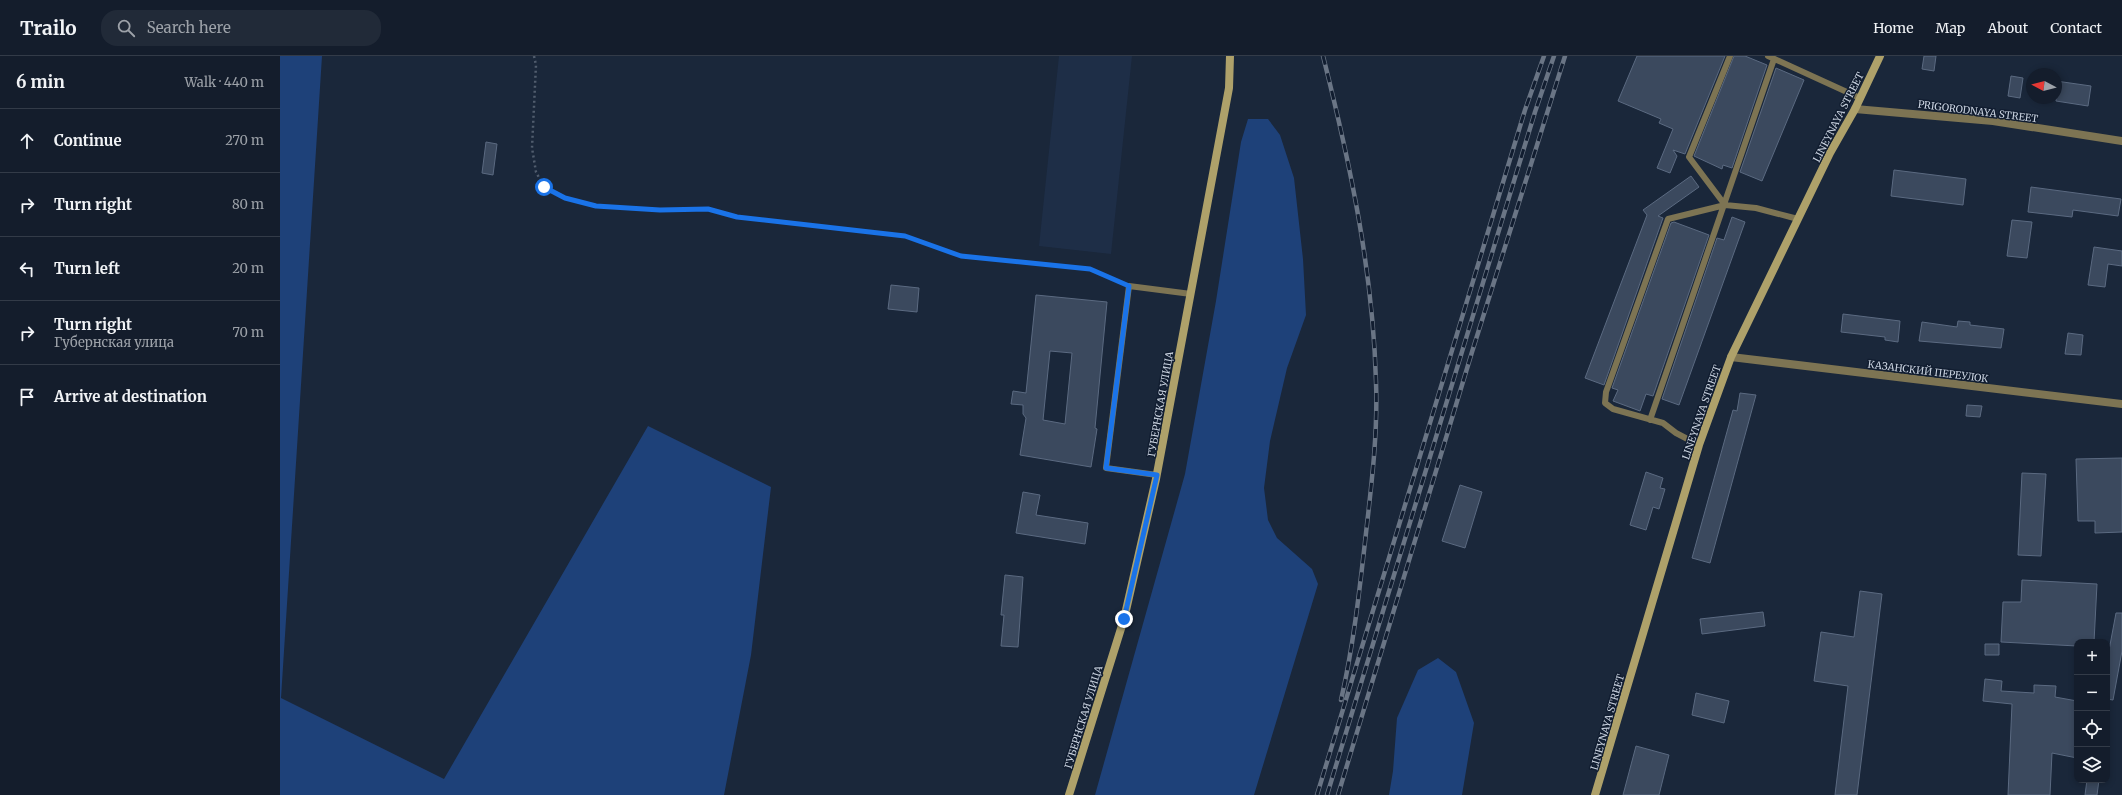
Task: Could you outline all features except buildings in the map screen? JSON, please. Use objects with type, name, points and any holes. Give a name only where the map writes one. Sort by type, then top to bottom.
[{"type":"street","name":"ГУБЕРНСКАЯ УЛИЦА","points":[[1069,795],[1124,619],[1157,475],[1229,88],[1230,56]]},
{"type":"street","name":"LINEYNAYA STREET","points":[[1595,795],[1699,444],[1731,357],[1830,153],[1855,108],[1880,56]]},
{"type":"street","name":"PRIGORODNAYA STREET","points":[[1855,108],[1993,121],[2122,141]]},
{"type":"street","name":"КАЗАНСКИЙ ПЕРЕУЛОК","points":[[1731,357],[2122,404]]},
{"type":"lane","points":[[1725,205],[1689,157],[1730,56]]},
{"type":"lane","points":[[1768,56],[1860,98]]},
{"type":"lane","points":[[1650,420],[1774,59]]},
{"type":"lane","points":[[1699,444],[1676,433],[1663,423],[1614,409],[1605,403],[1606,392],[1668,219],[1725,205],[1756,208],[1798,219]]},
{"type":"lane","points":[[1157,475],[1106,468],[1129,286],[1191,294]]},
{"type":"path","points":[[534,56],[536,65],[532,148],[536,172],[544,187],[565,198],[596,206],[660,210],[708,209],[737,217],[905,236],[961,256],[1090,269],[1129,286]]},
{"type":"shaded area","points":[[280,56],[322,56],[281,698],[444,779],[648,426],[771,487],[751,655],[724,795],[280,795]]},
{"type":"shaded area","points":[[1059,56],[1132,56],[1111,254],[1039,246]]},
{"type":"shaded area","points":[[1248,119],[1268,119],[1280,135],[1294,178],[1303,259],[1306,315],[1287,368],[1270,441],[1264,488],[1268,520],[1277,538],[1312,569],[1318,584],[1254,795],[1095,795],[1185,474],[1216,301],[1241,142]]},
{"type":"shaded area","points":[[1438,658],[1456,672],[1474,723],[1462,795],[1389,795],[1393,771],[1397,718],[1418,670]]},
{"type":"railway","points":[[1323,56],[1351,177],[1365,258],[1374,341],[1376,382],[1376,422],[1370,502],[1355,621],[1341,700]]},
{"type":"railway","points":[[1317,795],[1525,110],[1544,56]]},
{"type":"railway","points":[[1327,795],[1535,112],[1554,56]]},
{"type":"railway","points":[[1338,795],[1472,352],[1565,56]]},
{"type":"route","points":[[544,187],[565,198],[596,206],[660,210],[708,209],[737,217],[905,236],[961,256],[1090,269],[1129,286],[1106,468],[1157,475],[1124,619]]}]
